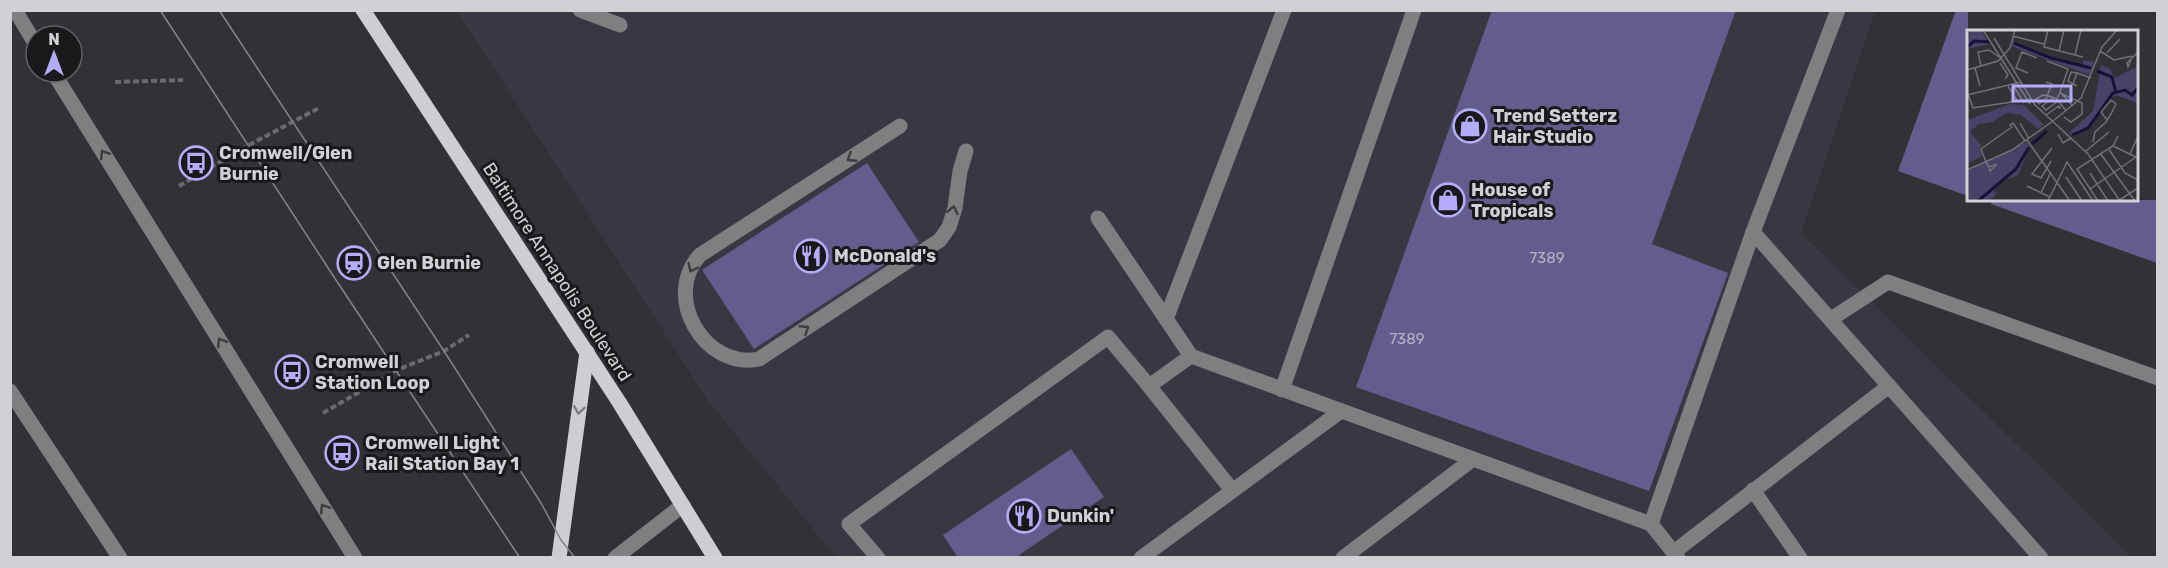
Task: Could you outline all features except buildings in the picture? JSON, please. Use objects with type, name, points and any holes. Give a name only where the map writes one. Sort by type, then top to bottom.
[{"type":"main road","name":"Baltimore Annapolis Boulevard","points":[[363,10],[587,352],[715,558]]},
{"type":"main road","points":[[559,558],[587,352]]},
{"type":"lane","points":[[15,10],[24,25]]},
{"type":"lane","points":[[580,10],[620,25]]},
{"type":"lane","points":[[1166,319],[1284,10]]},
{"type":"lane","points":[[1282,390],[1414,10]]},
{"type":"lane","points":[[1651,524],[1753,232],[1838,10]]},
{"type":"lane","points":[[60,84],[355,558]]},
{"type":"lane","points":[[900,126],[700,255],[693,262],[688,273],[685,302],[689,316],[710,346],[723,356],[730,358],[748,362],[759,359],[940,240],[949,228],[955,208],[960,171],[966,150]]},
{"type":"lane","points":[[1098,218],[1191,356],[1651,524],[1676,555],[1754,490],[1889,386]]},
{"type":"lane","points":[[1753,232],[2041,558]]},
{"type":"lane","points":[[1831,319],[1888,282],[2157,378]]},
{"type":"lane","points":[[878,558],[849,524],[1108,337],[1232,490]]},
{"type":"lane","points":[[1149,386],[1191,356]]},
{"type":"lane","points":[[10,391],[120,558]]},
{"type":"lane","points":[[1142,558],[1341,411]]},
{"type":"lane","points":[[1343,558],[1473,459]]},
{"type":"lane","points":[[1754,490],[1800,558]]},
{"type":"lane","points":[[615,558],[683,505]]},
{"type":"path","points":[[115,82],[183,80]]},
{"type":"path","points":[[179,186],[319,108]]},
{"type":"path","points":[[323,414],[397,370],[444,351],[469,335]]},
{"type":"shaded area","points":[[457,11],[1875,11],[1801,233],[2132,557],[836,557],[709,402]]},
{"type":"tram line","points":[[160,10],[520,558]]},
{"type":"tram line","points":[[219,10],[444,351],[541,503],[561,540],[575,558]]},
{"type":"place","name":"Trend Setterz Hair Studio","points":[[1470,126]]},
{"type":"place","name":"Cromwell/Glen Burnie","points":[[196,163]]},
{"type":"place","name":"House of Tropicals","points":[[1448,200]]},
{"type":"place","name":"McDonald's","points":[[811,256]]},
{"type":"place","name":"Glen Burnie","points":[[354,263]]},
{"type":"place","name":"Cromwell Station Loop","points":[[292,372]]},
{"type":"place","name":"Cromwell Light Rail Station Bay 1","points":[[342,453]]},
{"type":"place","name":"Dunkin'","points":[[1024,516]]}]
